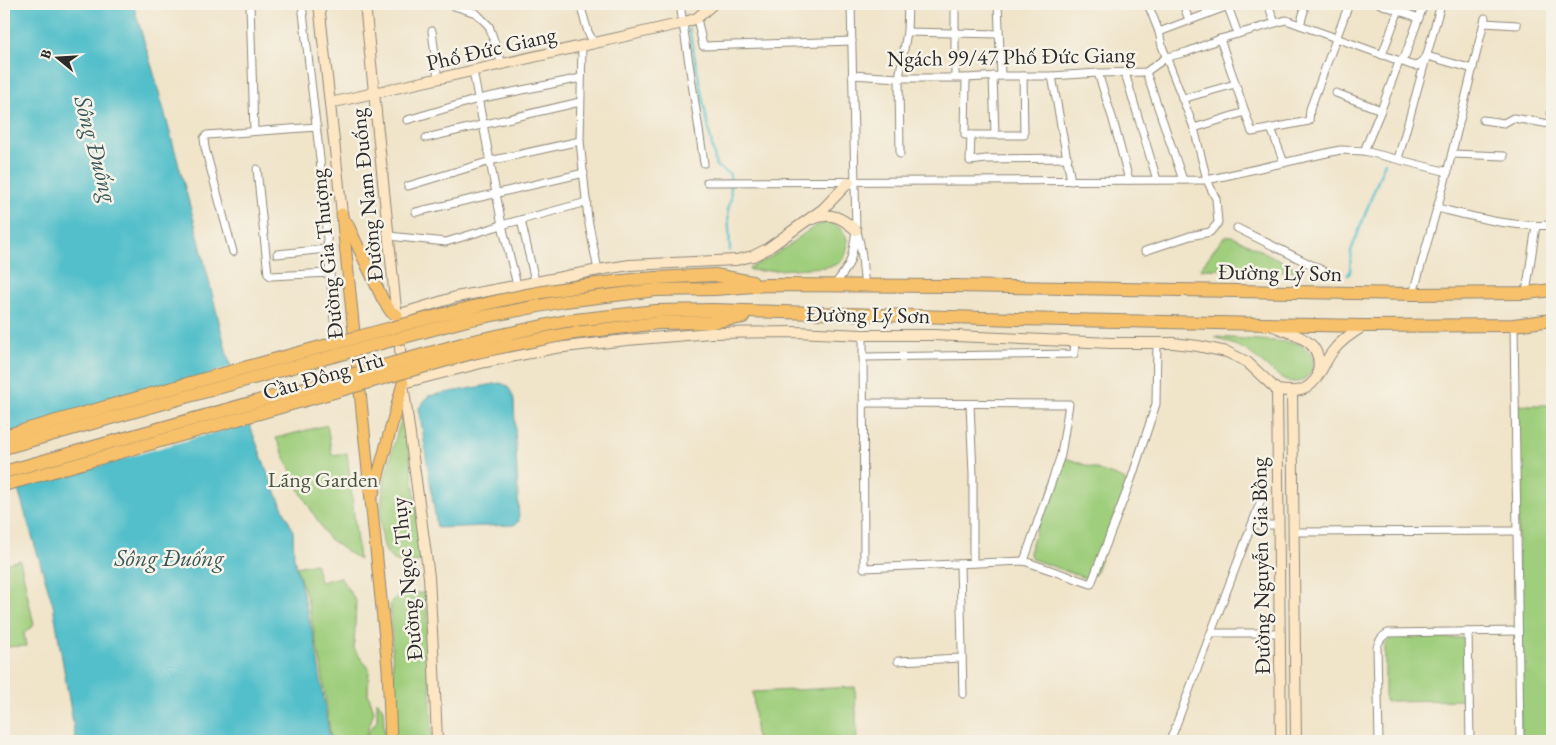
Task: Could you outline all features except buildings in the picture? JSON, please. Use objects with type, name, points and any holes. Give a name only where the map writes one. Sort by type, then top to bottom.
[{"type":"highway","name":"Cầu Đông Trù","points":[[4,436],[277,359],[512,298],[612,282],[655,284]]},
{"type":"highway","name":"Đường Lý Sơn","points":[[655,284],[715,289],[767,285],[834,285],[1413,294],[1526,293],[1552,290]]},
{"type":"highway","name":"Cầu Đông Trù","points":[[4,448],[467,320],[655,284]]},
{"type":"highway","name":"Đường Lý Sơn","points":[[657,317],[713,310],[769,313],[1364,326],[1514,325],[1552,320]]},
{"type":"highway","name":"Cầu Đông Trù","points":[[4,472],[469,342],[566,322],[657,317]]},
{"type":"highway","name":"Cầu Đông Trù","points":[[4,485],[472,353],[657,317]]},
{"type":"main road","points":[[342,214],[383,300],[397,316]]},
{"type":"main road","name":"Đường Gia Thượng","points":[[342,214],[372,501]]},
{"type":"main road","points":[[372,501],[403,383]]},
{"type":"main road","name":"Đường Ngọc Thụy","points":[[372,501],[388,668],[391,741]]},
{"type":"street","points":[[250,4],[254,131]]},
{"type":"street","name":"Đường Gia Thượng","points":[[302,4],[316,126],[335,331]]},
{"type":"street","name":"Đường Gia Thượng","points":[[319,4],[342,214]]},
{"type":"street","name":"Đường Nam Đuống","points":[[365,4],[403,383]]},
{"type":"street","points":[[448,4],[476,13],[488,26],[502,64]]},
{"type":"street","points":[[580,4],[588,32],[594,43]]},
{"type":"street","points":[[680,4],[704,164]]},
{"type":"street","name":"Phố Đức Giang","points":[[330,103],[683,23],[713,4]]},
{"type":"street","points":[[834,285],[845,271],[852,257],[856,230],[852,182],[854,169],[851,4]]},
{"type":"street","points":[[900,154],[899,78],[907,32],[908,4]]},
{"type":"street","points":[[955,77],[956,4]]},
{"type":"street","points":[[998,4],[1001,76]]},
{"type":"street","points":[[1145,251],[1190,236],[1210,232],[1218,223],[1216,199],[1207,180],[1194,128],[1148,4]]},
{"type":"street","points":[[1183,4],[1189,20]]},
{"type":"street","points":[[1204,4],[1207,13]]},
{"type":"street","points":[[1268,4],[1275,23]]},
{"type":"street","points":[[1300,24],[1304,11],[1302,4]]},
{"type":"street","points":[[1220,39],[1252,132],[1309,121],[1310,109],[1349,4]]},
{"type":"street","points":[[1380,4],[1400,7],[1419,18]]},
{"type":"street","points":[[1364,151],[1399,62],[1405,56],[1424,4]]},
{"type":"street","points":[[1398,159],[1441,4]]},
{"type":"street","points":[[1159,32],[1228,5],[1238,34]]},
{"type":"street","points":[[1382,55],[1400,7]]},
{"type":"street","points":[[702,11],[703,46],[852,41]]},
{"type":"street","points":[[1167,57],[1286,20],[1337,37],[1399,62],[1417,66],[1427,56]]},
{"type":"street","points":[[1413,294],[1436,208],[1448,172],[1485,20],[1517,25]]},
{"type":"street","points":[[432,31],[438,79]]},
{"type":"street","points":[[907,32],[999,34]]},
{"type":"street","points":[[307,44],[323,42]]},
{"type":"street","points":[[582,46],[580,140],[588,220],[598,270]]},
{"type":"street","points":[[1427,56],[1473,69]]},
{"type":"street","name":"Ngách 99/47 Phố Đức Giang","points":[[852,75],[899,78],[966,78],[1146,72],[1167,57]]},
{"type":"street","points":[[473,71],[502,225],[517,285]]},
{"type":"street","points":[[1125,72],[1157,180]]},
{"type":"street","points":[[1146,72],[1183,180]]},
{"type":"street","points":[[1098,73],[1129,180]]},
{"type":"street","points":[[993,76],[995,135]]},
{"type":"street","points":[[968,135],[1024,135],[1023,76]]},
{"type":"street","points":[[1052,76],[1071,181]]},
{"type":"street","points":[[407,120],[478,99],[581,78]]},
{"type":"street","points":[[966,78],[970,160],[1068,158]]},
{"type":"street","points":[[1182,99],[1235,84]]},
{"type":"street","points":[[1336,93],[1381,110]]},
{"type":"street","points":[[426,138],[580,102]]},
{"type":"street","points":[[1194,128],[1245,112]]},
{"type":"street","points":[[1482,120],[1504,123],[1513,118],[1550,124]]},
{"type":"street","points":[[233,252],[204,138],[207,135],[316,126]]},
{"type":"street","points":[[1271,128],[1284,163]]},
{"type":"street","points":[[408,186],[490,161],[580,140]]},
{"type":"street","points":[[707,182],[1207,180],[1340,150],[1364,151],[1448,172]]},
{"type":"street","points":[[1452,154],[1504,156]]},
{"type":"street","points":[[256,169],[268,274],[271,276],[329,273]]},
{"type":"street","points":[[416,212],[584,173]]},
{"type":"street","points":[[397,316],[456,297],[598,270],[630,266],[745,259],[760,253],[829,204],[852,182]]},
{"type":"street","points":[[389,236],[446,242],[587,202]]},
{"type":"street","points":[[1436,208],[1490,220],[1536,226],[1552,225]]},
{"type":"street","points":[[788,233],[815,218],[830,215],[839,217],[856,230],[861,239],[865,286]]},
{"type":"street","points":[[521,220],[535,282]]},
{"type":"street","points":[[1526,293],[1536,226]]},
{"type":"street","points":[[1237,228],[1336,277]]},
{"type":"street","points":[[276,254],[327,249]]},
{"type":"street","name":"Đường Lý Sơn","points":[[1270,324],[1306,340],[1312,345],[1317,352],[1320,364],[1317,377]]},
{"type":"street","points":[[1514,325],[1520,741]]},
{"type":"street","points":[[1277,390],[1292,391],[1307,387],[1317,377],[1333,350],[1364,326]]},
{"type":"street","name":"Đường Lý Sơn","points":[[403,383],[485,362],[555,348],[710,333],[795,332],[863,335],[933,335],[1198,346],[1216,349],[1247,362],[1277,390]]},
{"type":"street","points":[[863,335],[862,485],[864,568],[1024,561],[1091,584],[1131,480],[1156,404],[1157,343]]},
{"type":"street","points":[[863,357],[1074,354],[1075,341]]},
{"type":"street","name":"Đường Ngọc Thụy","points":[[403,383],[428,577],[437,741]]},
{"type":"street","name":"Đường Nguyễn Gia Bồng","points":[[1277,390],[1281,741]]},
{"type":"street","name":"Đường Nguyễn Gia Bồng","points":[[1292,391],[1296,741]]},
{"type":"street","points":[[864,403],[1068,404],[1061,455],[1024,561]]},
{"type":"street","points":[[970,404],[973,474],[973,563]]},
{"type":"street","points":[[1170,741],[1263,495]]},
{"type":"street","points":[[1252,525],[1278,525],[1294,532],[1517,531]]},
{"type":"street","points":[[960,564],[963,694]]},
{"type":"street","points":[[1378,741],[1377,647],[1381,638],[1388,633],[1518,631]]},
{"type":"street","points":[[1468,632],[1470,741]]},
{"type":"street","points":[[1211,633],[1280,633]]},
{"type":"street","points":[[898,661],[962,658]]},
{"type":"green space","points":[[827,222],[840,228],[847,238],[846,254],[838,263],[825,267],[750,270],[749,268],[787,247],[811,229]]},
{"type":"green space","points":[[1227,236],[1232,236],[1302,271],[1200,269],[1221,240]]},
{"type":"green space","points":[[1215,337],[1298,344],[1311,355],[1314,363],[1313,368],[1308,376],[1302,380],[1296,382],[1288,381],[1247,351]]},
{"type":"green space","points":[[1516,405],[1552,405],[1552,741],[1521,741]]},
{"type":"green space","points":[[404,409],[423,560],[400,562],[391,558],[384,547],[381,504],[383,488]]},
{"type":"green space","name":"Lãng Garden","points":[[327,425],[332,455],[347,453],[359,560],[328,538],[301,493],[276,438]]},
{"type":"green space","points":[[1066,458],[1124,479],[1127,485],[1095,574],[1085,578],[1032,559],[1029,552],[1060,461]]},
{"type":"green space","points":[[20,560],[34,625],[24,633],[26,646],[4,647],[4,564]]},
{"type":"green space","points":[[315,563],[320,582],[340,577],[356,601],[354,649],[369,669],[368,694],[374,711],[366,736],[377,720],[377,701],[383,709],[385,741],[331,741],[321,665],[307,598],[296,567]]},
{"type":"green space","points":[[425,594],[428,615],[432,741],[396,741],[390,604],[400,595]]},
{"type":"green space","points":[[1392,637],[1462,638],[1465,640],[1466,700],[1385,701],[1385,645]]},
{"type":"green space","points":[[855,687],[857,741],[756,741],[753,692]]},
{"type":"water","name":"Sông Đuống","points":[[4,4],[133,4],[196,228],[227,354],[252,431],[270,479],[293,531],[294,558],[315,642],[330,741],[76,741],[53,605],[4,444]]},
{"type":"water","points":[[500,383],[510,389],[514,400],[519,521],[514,525],[437,528],[419,408],[428,396]]},
{"type":"pier","points":[[233,366],[252,422],[15,489],[4,452]]},
{"type":"waterway","points":[[689,29],[716,166],[730,174],[731,199],[728,208],[730,251]]},
{"type":"waterway","points":[[1348,275],[1350,272],[1351,251],[1385,162]]}]
